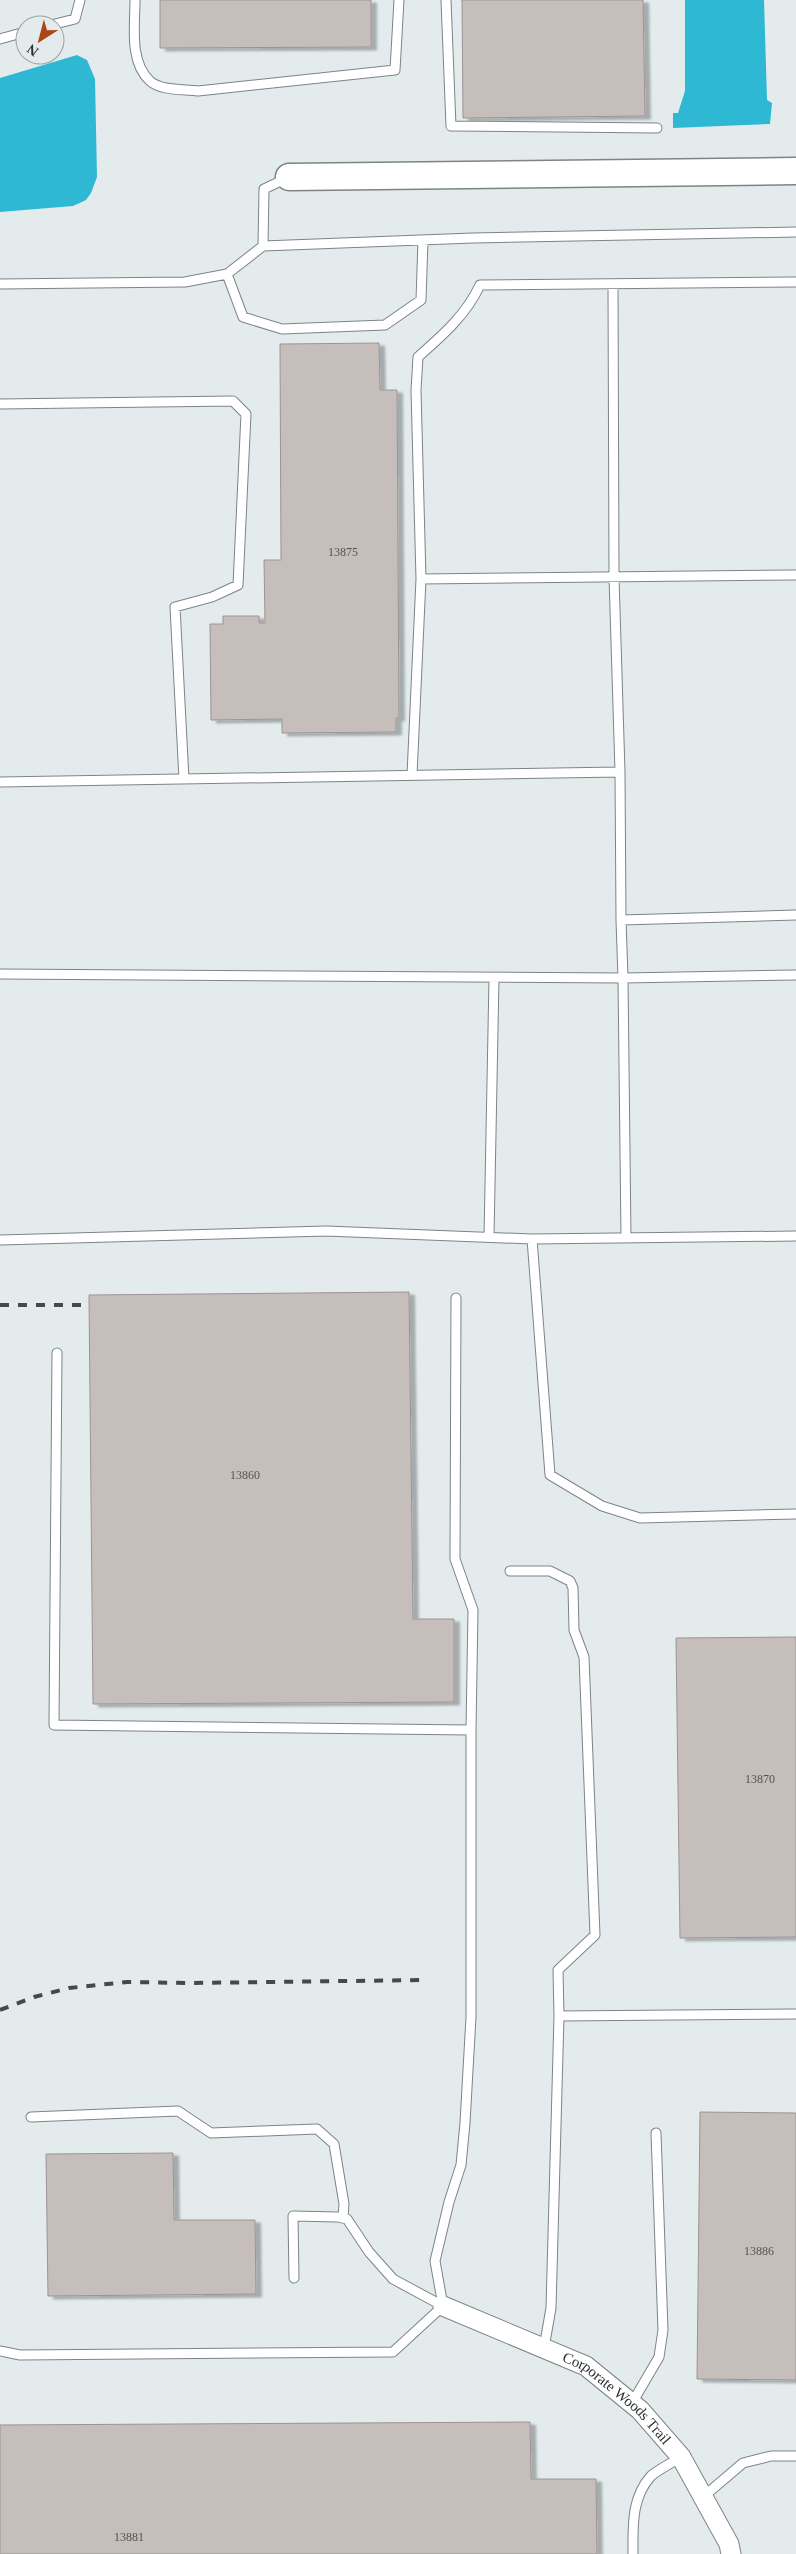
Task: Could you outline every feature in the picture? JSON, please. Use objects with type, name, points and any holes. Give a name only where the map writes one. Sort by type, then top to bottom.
[{"type":"street","points":[[289,176],[796,171]]},
{"type":"street","name":"Corporate Woods Trail","points":[[443,2306],[586,2366],[632,2403],[680,2457],[728,2544],[731,2554]]},
{"type":"lane","points":[[65,21],[75,18],[80,0]]},
{"type":"lane","points":[[135,0],[138,64],[150,82],[169,88],[198,91],[395,70],[399,0]]},
{"type":"lane","points":[[446,0],[451,126],[657,128]]},
{"type":"lane","points":[[0,39],[15,35]]},
{"type":"lane","points":[[263,246],[264,189],[289,176]]},
{"type":"lane","points":[[0,284],[185,282],[227,274],[263,246],[423,240],[796,232]]},
{"type":"lane","points":[[227,274],[243,317],[282,329],[385,325],[422,300],[423,240]]},
{"type":"lane","points":[[412,776],[421,579],[416,390],[418,357],[449,330],[472,303],[480,285],[796,282]]},
{"type":"lane","points":[[613,284],[614,577],[620,772],[626,1238]]},
{"type":"lane","points":[[0,404],[233,401],[246,414],[238,585],[212,597],[175,606],[184,779]]},
{"type":"lane","points":[[421,579],[796,575]]},
{"type":"lane","points":[[0,782],[620,772]]},
{"type":"lane","points":[[621,920],[796,915]]},
{"type":"lane","points":[[0,974],[494,978],[796,975]]},
{"type":"lane","points":[[489,1237],[494,978]]},
{"type":"lane","points":[[0,1240],[326,1231],[532,1239],[796,1236]]},
{"type":"lane","points":[[532,1239],[550,1475],[602,1506],[640,1518],[796,1514]]},
{"type":"lane","points":[[443,2306],[435,2261],[449,2202],[461,2164],[466,2123],[470,2026],[473,1610],[455,1559],[456,1298]]},
{"type":"lane","points":[[57,1353],[54,1725],[471,1730]]},
{"type":"lane","points":[[510,1571],[550,1571],[570,1581],[573,1588],[574,1630],[584,1656],[595,1935],[558,1970],[559,2016],[551,2308],[544,2348]]},
{"type":"lane","points":[[559,2016],[796,2014]]},
{"type":"lane","points":[[31,2117],[178,2112],[211,2133],[317,2129],[334,2144],[344,2204],[343,2217]]},
{"type":"lane","points":[[632,2403],[659,2357],[663,2330],[656,2133]]},
{"type":"lane","points":[[294,2278],[293,2216],[343,2217],[350,2223],[369,2252],[393,2278],[443,2306]]},
{"type":"lane","points":[[0,2351],[20,2355],[392,2352],[443,2306]]},
{"type":"lane","points":[[702,2497],[743,2463],[771,2456],[796,2456]]},
{"type":"lane","points":[[633,2554],[633,2513],[638,2497],[651,2476],[680,2457]]},
{"type":"water","points":[[685,0],[764,0],[767,100],[772,103],[770,124],[673,128],[673,113],[678,113],[685,91]]},
{"type":"water","points":[[77,55],[87,60],[95,79],[97,177],[91,193],[86,200],[73,206],[0,212],[0,78],[44,65],[65,65],[65,59]]},
{"type":"building","points":[[160,0],[371,0],[371,47],[160,48]]},
{"type":"building","points":[[462,0],[643,0],[645,116],[463,118]]},
{"type":"building","points":[[379,343],[380,390],[397,390],[399,718],[396,718],[396,732],[282,733],[282,719],[211,720],[210,624],[223,624],[223,616],[259,616],[259,623],[265,623],[264,560],[281,560],[280,344]]},
{"type":"building","points":[[409,1292],[413,1619],[454,1619],[454,1702],[93,1704],[89,1295]]},
{"type":"building","points":[[796,1637],[796,1937],[680,1938],[676,1638]]},
{"type":"building","points":[[700,2112],[796,2113],[796,2380],[697,2379]]},
{"type":"building","points":[[173,2153],[174,2220],[255,2220],[256,2294],[48,2296],[46,2154]]},
{"type":"building","points":[[530,2422],[531,2479],[596,2479],[597,2554],[0,2554],[0,2425]]},
{"type":"railway","points":[[0,1305],[83,1305]]},
{"type":"railway","points":[[0,2010],[34,1997],[69,1988],[127,1982],[426,1980]]}]
